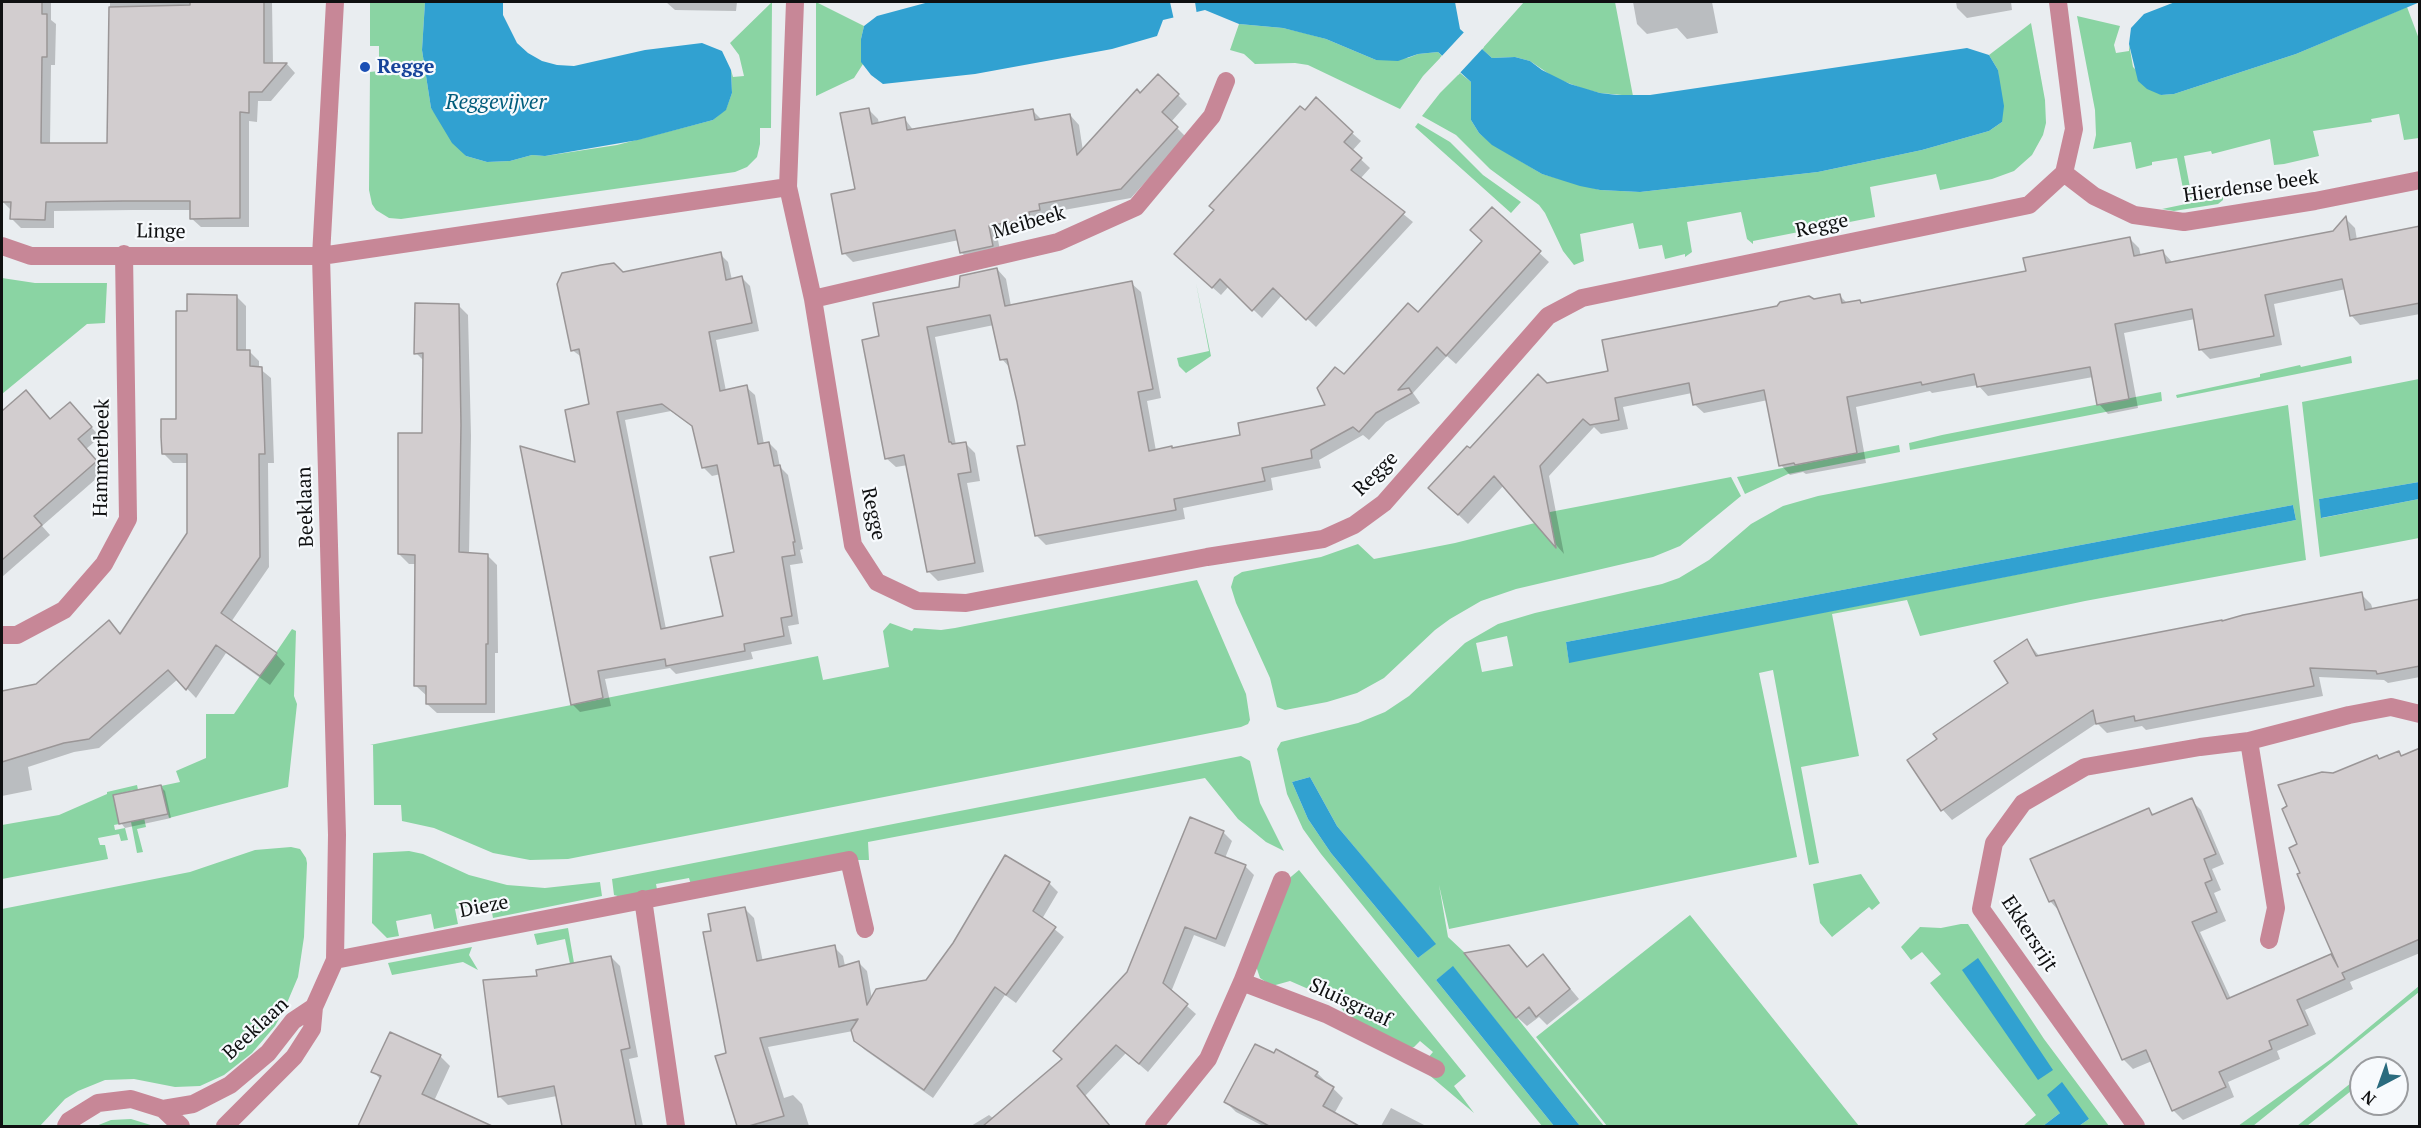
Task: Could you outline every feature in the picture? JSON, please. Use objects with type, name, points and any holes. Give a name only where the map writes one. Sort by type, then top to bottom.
[{"type":"street","name":"Beeklaan","points":[[225,1126],[294,1057],[312,1029],[314,1007],[335,960],[337,835],[321,256],[335,2]]},
{"type":"street","name":"Regge","points":[[795,2],[788,187],[813,299],[853,545],[877,582],[917,601],[966,603],[1207,557],[1323,539],[1354,525],[1384,502],[1548,316],[1582,298],[2029,205],[2064,173]]},
{"type":"street","points":[[2058,2],[2074,129],[2064,173]]},
{"type":"street","name":"Meibeek","points":[[813,299],[1058,242],[1136,207],[1212,116],[1226,81]]},
{"type":"street","name":"Hierdense beek","points":[[2064,173],[2094,196],[2134,215],[2184,222],[2315,201],[2420,180]]},
{"type":"street","points":[[321,256],[788,187]]},
{"type":"street","name":"Linge","points":[[2,246],[32,256],[124,254],[321,256]]},
{"type":"street","name":"Hammerbeek","points":[[2,635],[17,635],[64,610],[104,564],[128,519],[124,254]]},
{"type":"street","name":"Ekkersrijt","points":[[2136,1126],[1981,909],[1994,843],[2023,803],[2085,767],[2200,747],[2250,741],[2349,715],[2391,707],[2420,714]]},
{"type":"street","points":[[2250,741],[2276,908],[2269,940]]},
{"type":"street","name":"Dieze","points":[[335,960],[849,860],[865,929]]},
{"type":"street","points":[[1154,1126],[1208,1059],[1242,982],[1282,880]]},
{"type":"street","points":[[643,899],[676,1126]]},
{"type":"street","name":"Sluisgraaf","points":[[1242,982],[1326,1014],[1436,1069]]},
{"type":"street","name":"Beeklaan","points":[[163,1109],[193,1104],[230,1085],[268,1053],[294,1021],[314,1007]]},
{"type":"street","points":[[66,1126],[69,1121],[98,1103],[131,1099],[163,1109],[181,1126]]},
{"type":"green space","points":[[370,2],[425,2],[422,50],[431,108],[466,156],[487,162],[510,161],[532,155],[545,156],[617,145],[713,120],[726,109],[732,93],[731,70],[733,77],[744,76],[739,55],[730,43],[772,2],[771,128],[760,128],[757,157],[747,167],[735,172],[401,219],[389,218],[376,210],[369,190],[370,72],[379,71],[379,46],[370,46]]},
{"type":"green space","points":[[816,2],[864,26],[861,39],[863,64],[854,78],[816,96]]},
{"type":"green space","points":[[1524,2],[1615,2],[1633,96],[1584,89],[1555,78],[1530,61],[1515,57],[1492,58],[1482,49]]},
{"type":"green space","points":[[2407,7],[2419,39],[2419,138],[2404,140],[2399,114],[2371,119],[2372,122],[2313,131],[2319,156],[2284,164],[2274,165],[2270,139],[2212,154],[2211,151],[2184,156],[2193,203],[2223,197],[2223,200],[2218,204],[2174,211],[2162,209],[2186,204],[2177,158],[2152,162],[2152,165],[2136,169],[2131,142],[2093,149],[2096,135],[2095,110],[2077,16],[2120,26],[2114,45],[2116,53],[2129,51],[2129,44],[2133,67],[2161,95],[2174,94],[2296,54]]},
{"type":"green space","points":[[2031,23],[2045,100],[2046,123],[2043,135],[2032,155],[2014,171],[1992,179],[1940,190],[1936,174],[1870,187],[1875,217],[1753,241],[1753,244],[1747,239],[1741,212],[1687,222],[1692,252],[1685,257],[1685,254],[1665,259],[1662,245],[1639,249],[1633,223],[1580,234],[1584,261],[1574,265],[1563,251],[1539,205],[1490,169],[1456,135],[1422,116],[1460,73],[1471,82],[1471,120],[1479,133],[1492,144],[1542,174],[1600,190],[1640,192],[1818,172],[1922,150],[1989,131],[2002,122],[1998,70],[1989,55]]},
{"type":"green space","points":[[1239,24],[1283,28],[1304,33],[1326,39],[1376,60],[1408,58],[1418,54],[1438,52],[1442,56],[1423,76],[1400,109],[1308,65],[1255,64],[1244,54],[1230,50]]},
{"type":"green space","points":[[1418,123],[1450,142],[1483,175],[1521,202],[1511,213],[1415,127]]},
{"type":"green space","points":[[2,278],[35,283],[107,283],[105,323],[87,324],[2,394]]},
{"type":"green space","points":[[1196,283],[1211,356],[1186,373],[1179,366],[1177,358],[1209,351]]},
{"type":"green space","points":[[2351,356],[2352,363],[2177,398],[2176,395],[2260,377],[2260,374],[2300,365],[2301,367]]},
{"type":"green space","points":[[2419,379],[2419,482],[2319,499],[2322,518],[2419,499],[2419,538],[2320,557],[2302,402]]},
{"type":"green space","points":[[2161,392],[2162,401],[1910,450],[1909,443],[1942,435]]},
{"type":"green space","points":[[2288,405],[2306,560],[2085,601],[1920,636],[1907,600],[1832,614],[1859,756],[1801,767],[1819,863],[1809,865],[1773,670],[1759,673],[1797,857],[1449,929],[1439,885],[1448,937],[1465,953],[1604,1126],[1580,1126],[1453,967],[1436,980],[1554,1126],[1542,1126],[1303,829],[1287,794],[1277,749],[1281,742],[1358,723],[1385,712],[1409,696],[1465,643],[1498,624],[1679,578],[1709,560],[1751,524],[1783,506],[1818,496]],"holes":[[[2293,505],[2296,520],[1569,662],[1566,642]],[[1507,636],[1513,666],[1482,672],[1476,643]],[[1310,777],[1337,826],[1435,944],[1418,958],[1331,853],[1308,819],[1292,782]]]},
{"type":"green space","points":[[1899,445],[1900,452],[1788,474],[1745,494],[1737,477]]},
{"type":"green space","points":[[1731,477],[1741,496],[1680,546],[1653,557],[1516,589],[1481,601],[1435,630],[1384,678],[1357,693],[1327,702],[1285,710],[1277,707],[1270,678],[1231,587],[1234,577],[1242,572],[1321,557],[1358,544],[1374,559],[1455,543],[1539,522],[1550,512]]},
{"type":"green space","points":[[1197,580],[1246,694],[1250,720],[1248,724],[1241,727],[568,859],[530,860],[493,853],[434,828],[402,821],[401,805],[374,805],[373,745],[370,745],[818,656],[823,680],[889,667],[883,631],[890,623],[912,631],[914,628],[941,630]]},
{"type":"green space","points":[[292,629],[296,631],[294,696],[297,704],[288,787],[169,818],[161,786],[180,782],[176,771],[206,758],[206,714],[234,714]]},
{"type":"green space","points":[[1241,756],[1250,761],[1260,803],[1284,851],[1266,842],[1238,819],[1205,778],[868,842],[869,860],[855,860],[692,888],[689,878],[656,884],[658,895],[625,898],[614,895],[612,879]]},
{"type":"green space","points":[[137,785],[146,827],[137,829],[143,852],[137,853],[131,822],[140,819],[134,790],[113,795],[119,824],[114,825],[115,830],[125,828],[128,840],[121,841],[119,834],[98,838],[100,845],[105,845],[108,859],[2,879],[2,825],[59,815],[107,794],[107,792]]},
{"type":"green space","points":[[291,847],[300,849],[307,863],[304,937],[298,977],[275,1026],[252,1053],[224,1075],[200,1086],[175,1087],[134,1079],[105,1080],[65,1099],[40,1126],[2,1126],[2,909],[190,872],[255,850]]},
{"type":"green space","points":[[409,851],[423,854],[469,875],[507,885],[545,888],[600,882],[602,896],[493,918],[490,902],[455,909],[458,924],[434,929],[431,914],[396,921],[399,936],[387,938],[372,923],[373,853]]},
{"type":"green space","points":[[1299,870],[1466,1076],[1454,1086],[1474,1113],[1428,1074],[1427,1059],[1433,1052],[1420,1041],[1414,1047],[1399,1051],[1348,1017],[1336,1001],[1290,981],[1272,986],[1260,978],[1256,966],[1286,881]]},
{"type":"green space","points":[[1861,874],[1880,903],[1872,910],[1869,907],[1832,937],[1820,923],[1813,884]]},
{"type":"green space","points":[[1690,915],[1859,1126],[1607,1126],[1536,1037]]},
{"type":"green space","points":[[1968,924],[2044,1039],[2109,1126],[2079,1126],[2089,1119],[2060,1113],[2043,1126],[2023,1126],[2036,1115],[1930,983],[1941,974],[1922,952],[1911,960],[1901,947],[1920,927],[1941,928]]},
{"type":"green space","points":[[568,928],[574,963],[570,964],[565,939],[537,945],[534,934]]},
{"type":"green space","points":[[472,947],[469,955],[478,970],[463,962],[392,975],[388,963]]},
{"type":"green space","points":[[2419,986],[2419,992],[2253,1126],[2238,1126],[2331,1059]]},
{"type":"green space","points":[[2349,1085],[2349,1093],[2307,1126],[2297,1126]]},
{"type":"green space","points":[[131,1119],[154,1126],[96,1126],[111,1120]]},
{"type":"water","name":"Reggevijver","points":[[425,2],[503,2],[503,15],[517,43],[542,61],[557,65],[574,66],[645,50],[702,43],[722,51],[731,70],[732,93],[726,110],[713,120],[638,140],[545,156],[532,155],[510,161],[487,162],[466,156],[452,143],[431,108],[422,50]]},
{"type":"water","points":[[929,2],[1455,2],[1460,29],[1492,58],[1515,57],[1530,61],[1542,70],[1570,84],[1600,93],[1617,95],[1650,95],[1967,48],[1989,55],[1998,70],[2004,106],[2002,122],[1989,131],[1922,150],[1818,172],[1640,192],[1600,190],[1542,174],[1492,145],[1479,133],[1471,120],[1471,82],[1438,52],[1418,54],[1398,61],[1376,60],[1326,39],[1283,28],[1239,24],[1205,10],[1163,20],[1157,36],[1112,49],[975,74],[883,84],[871,75],[861,62],[861,39],[864,26],[877,16]]},
{"type":"water","points":[[2175,2],[2420,2],[2296,54],[2174,94],[2161,95],[2147,89],[2138,81],[2129,44],[2131,28],[2144,14]]},
{"type":"water","points":[[2419,482],[2419,499],[2321,518],[2319,499]]},
{"type":"water","points":[[2293,505],[2296,520],[1569,663],[1566,642]]},
{"type":"water","points":[[1310,777],[1337,826],[1436,944],[1418,958],[1331,853],[1308,819],[1292,782]]},
{"type":"water","points":[[1978,958],[2053,1070],[2038,1080],[1962,970]]},
{"type":"water","points":[[1453,966],[1580,1126],[1554,1126],[1436,980]]},
{"type":"water","points":[[2062,1082],[2089,1119],[2079,1126],[2043,1126],[2060,1113],[2047,1095]]},
{"type":"pier","points":[[1170,2],[1195,2],[1197,15],[1174,20]]},
{"type":"pier","points":[[1466,30],[1484,47],[1458,75],[1440,58]]},
{"type":"building","points":[[2,2],[42,2],[42,14],[47,14],[47,57],[42,57],[41,143],[107,143],[109,7],[190,5],[190,2],[264,2],[264,63],[287,63],[262,92],[249,92],[249,113],[240,112],[240,218],[190,219],[190,201],[123,201],[46,202],[45,220],[10,219],[11,202],[2,202]]},
{"type":"building","points":[[1158,74],[1179,94],[1162,112],[1178,127],[1121,189],[1039,204],[1040,210],[1029,212],[1030,218],[989,226],[993,246],[960,253],[955,230],[842,254],[831,194],[855,189],[840,113],[869,108],[872,124],[905,117],[907,130],[1033,109],[1035,120],[1070,114],[1077,155],[1137,89],[1140,93]]},
{"type":"building","points":[[1316,97],[1353,132],[1344,142],[1362,158],[1351,170],[1405,212],[1306,320],[1273,288],[1252,311],[1220,279],[1212,288],[1174,254],[1214,210],[1209,206],[1300,106],[1305,110]]},
{"type":"building","points":[[1492,207],[1541,251],[1446,356],[1437,347],[1398,390],[1409,388],[1412,393],[1376,413],[1359,432],[1353,427],[1311,450],[1312,458],[1262,468],[1265,481],[1174,499],[1176,510],[1035,536],[1017,446],[1025,445],[1017,402],[1007,359],[1000,360],[990,315],[927,327],[949,442],[952,444],[966,442],[971,472],[958,474],[975,563],[927,572],[904,455],[885,459],[862,340],[879,336],[873,303],[959,287],[960,276],[997,268],[1005,306],[1132,281],[1153,389],[1138,392],[1149,451],[1172,446],[1172,448],[1240,435],[1238,423],[1325,405],[1317,388],[1335,367],[1344,374],[1408,303],[1418,312],[1482,241],[1470,230]]},
{"type":"building","points":[[2346,216],[2350,240],[2420,226],[2420,303],[2350,316],[2342,279],[2265,295],[2274,336],[2199,350],[2192,309],[2115,324],[2129,399],[2097,405],[2090,367],[1977,387],[1974,374],[1922,385],[1921,382],[1847,397],[1857,453],[1795,465],[1794,463],[1779,466],[1764,390],[1693,405],[1689,383],[1615,398],[1619,420],[1590,425],[1583,419],[1540,466],[1556,548],[1494,476],[1458,515],[1428,488],[1467,446],[1470,448],[1538,374],[1547,383],[1608,371],[1602,340],[1777,306],[1780,302],[1809,296],[1814,299],[1840,294],[1842,303],[1860,300],[1861,303],[2026,271],[2023,258],[2130,237],[2134,256],[2163,250],[2166,263],[2333,231]]},
{"type":"building","points":[[721,252],[726,280],[742,276],[752,323],[709,332],[720,391],[747,385],[758,444],[769,442],[774,466],[780,465],[795,542],[793,542],[795,555],[782,557],[792,616],[781,618],[784,636],[744,644],[745,651],[666,666],[665,659],[598,671],[603,698],[571,705],[520,446],[575,462],[565,410],[589,404],[579,349],[571,351],[557,284],[562,273],[601,265],[614,263],[623,272]],"holes":[[[662,404],[692,426],[702,468],[717,465],[734,552],[710,557],[723,616],[661,629],[617,412]]]},
{"type":"building","points":[[187,294],[237,295],[237,350],[250,350],[250,366],[262,367],[265,454],[259,454],[260,557],[221,613],[277,653],[260,676],[216,645],[186,690],[168,670],[89,739],[64,743],[2,762],[2,691],[36,684],[109,620],[120,634],[187,533],[187,454],[162,454],[161,419],[176,419],[176,311],[187,311]]},
{"type":"building","points":[[415,303],[459,304],[461,425],[459,552],[488,554],[486,704],[426,704],[426,686],[414,686],[415,555],[398,554],[398,433],[422,433],[423,353],[414,354]]},
{"type":"building","points":[[26,390],[50,419],[70,402],[92,427],[78,439],[97,461],[34,516],[42,525],[2,560],[2,411]]},
{"type":"building","points":[[2362,592],[2365,610],[2420,599],[2420,666],[2377,674],[2376,671],[2310,668],[2314,686],[2135,721],[2134,716],[2096,724],[2093,710],[1941,811],[1907,760],[1937,739],[1933,734],[2008,683],[1994,661],[2027,639],[2036,656]]},
{"type":"building","points":[[2420,748],[2420,939],[2342,973],[2345,979],[2297,1000],[2308,1025],[2269,1041],[2272,1049],[2219,1072],[2226,1087],[2172,1111],[2146,1050],[2122,1060],[2054,900],[2049,902],[2030,859],[2149,808],[2152,815],[2192,798],[2216,854],[2204,859],[2212,880],[2205,883],[2217,912],[2192,922],[2227,999],[2331,954],[2338,967],[2297,874],[2300,873],[2289,848],[2297,844],[2282,809],[2287,806],[2278,785],[2322,772],[2333,773],[2377,755],[2379,759],[2399,751],[2401,756]]},
{"type":"building","points":[[161,785],[168,814],[119,824],[113,795]]},
{"type":"building","points":[[1190,817],[1224,831],[1215,853],[1246,865],[1216,939],[1185,927],[1163,983],[1188,1004],[1139,1064],[1116,1045],[1077,1086],[1110,1126],[983,1126],[1062,1059],[1053,1051],[1127,972]]},
{"type":"building","points":[[1005,855],[1050,882],[1033,911],[1056,927],[1006,995],[995,987],[924,1090],[854,1041],[851,1030],[858,1019],[760,1038],[784,1116],[749,1126],[737,1126],[715,1056],[726,1053],[703,932],[711,931],[708,914],[745,907],[757,961],[835,945],[839,967],[859,961],[867,1005],[876,989],[926,980],[953,943]]},
{"type":"building","points":[[1509,945],[1527,967],[1543,954],[1570,989],[1536,1017],[1529,1007],[1516,1018],[1464,953]]},
{"type":"building","points":[[611,956],[630,1048],[621,1050],[636,1126],[562,1126],[554,1086],[498,1097],[483,980],[537,976],[536,970]]},
{"type":"building","points":[[390,1032],[441,1055],[422,1094],[492,1126],[358,1126],[381,1076],[371,1072]]},
{"type":"building","points":[[1255,1044],[1274,1053],[1276,1049],[1318,1072],[1315,1076],[1334,1087],[1323,1106],[1359,1126],[1269,1126],[1224,1102]]},
{"type":"place","name":"Regge","points":[[365,67]]}]
